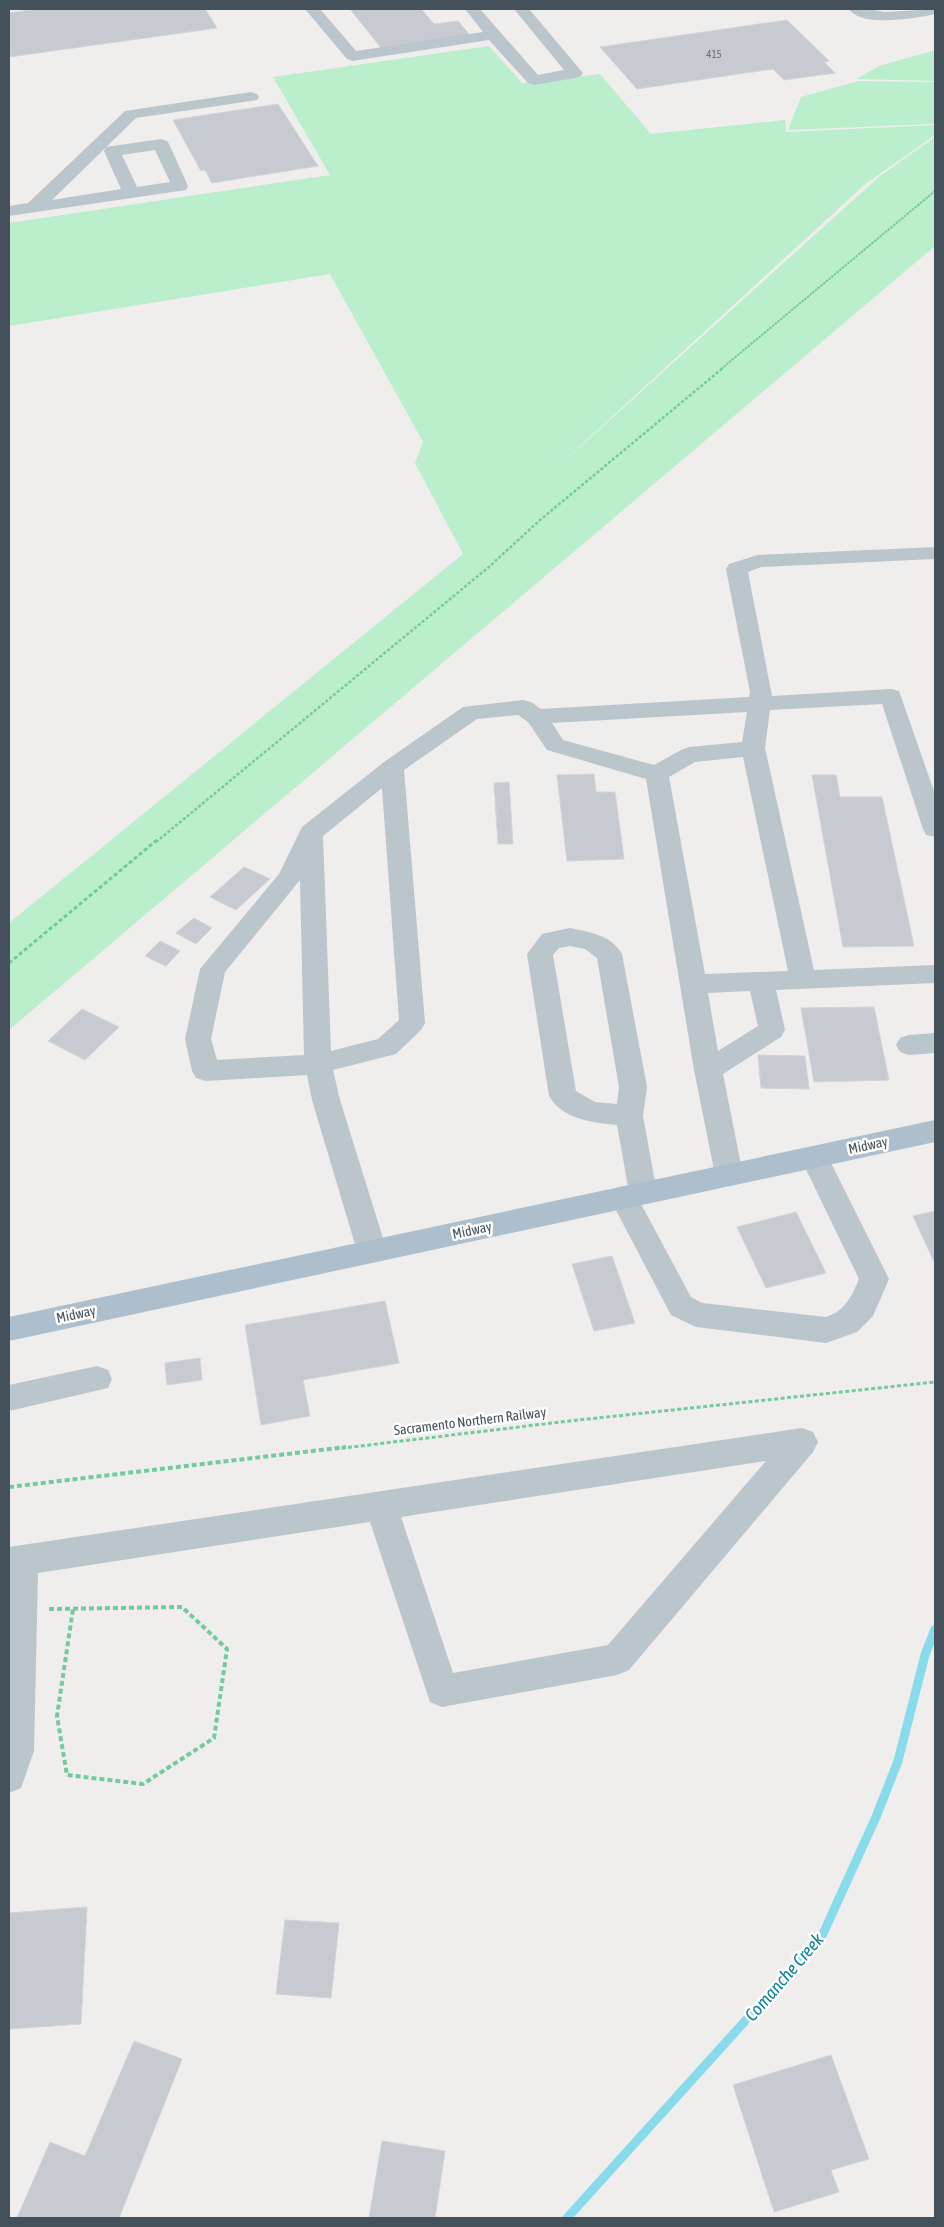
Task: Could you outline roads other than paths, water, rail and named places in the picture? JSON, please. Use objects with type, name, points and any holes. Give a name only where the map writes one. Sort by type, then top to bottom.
[{"type":"main road","name":"Midway","points":[[9,1328],[935,1131]]},
{"type":"lane","points":[[312,9],[352,56],[493,35]]},
{"type":"lane","points":[[472,9],[534,80],[575,73],[521,9]]},
{"type":"lane","points":[[856,9],[878,15],[904,16],[935,10]]},
{"type":"lane","points":[[34,208],[104,149],[131,114],[251,97]]},
{"type":"lane","points":[[9,211],[180,186],[160,144],[104,149]]},
{"type":"lane","points":[[104,149],[131,193]]},
{"type":"lane","points":[[803,979],[753,748],[761,692],[737,569],[758,560],[935,553]]},
{"type":"lane","points":[[536,717],[891,696],[935,829]]},
{"type":"lane","points":[[392,767],[412,1023],[387,1047],[318,1064],[206,1071],[198,1039],[213,969],[289,878],[311,833],[392,767],[471,712],[523,707],[536,717],[554,745],[657,774],[690,755],[753,748]]},
{"type":"lane","points":[[657,774],[708,1070],[729,1175]]},
{"type":"lane","points":[[311,833],[318,1064],[326,1100],[372,1251]]},
{"type":"lane","points":[[629,1116],[589,1112],[563,1096],[540,954],[552,940],[570,937],[592,941],[609,954],[633,1087],[629,1116],[633,1195],[681,1306],[696,1315],[826,1330],[846,1323],[862,1307],[874,1278],[814,1157]]},
{"type":"lane","points":[[694,984],[935,974]]},
{"type":"lane","points":[[708,1070],[772,1030],[761,980]]},
{"type":"lane","points":[[908,1045],[935,1043]]},
{"type":"lane","points":[[9,1398],[97,1379]]},
{"type":"lane","points":[[9,1776],[17,1750],[21,1609],[16,1562],[381,1506],[802,1442],[617,1659],[442,1691],[381,1506]]},
{"type":"waterway","name":"Comanche Creek","points":[[567,2218],[822,1936],[876,1817],[898,1761],[925,1655],[935,1629]]}]
